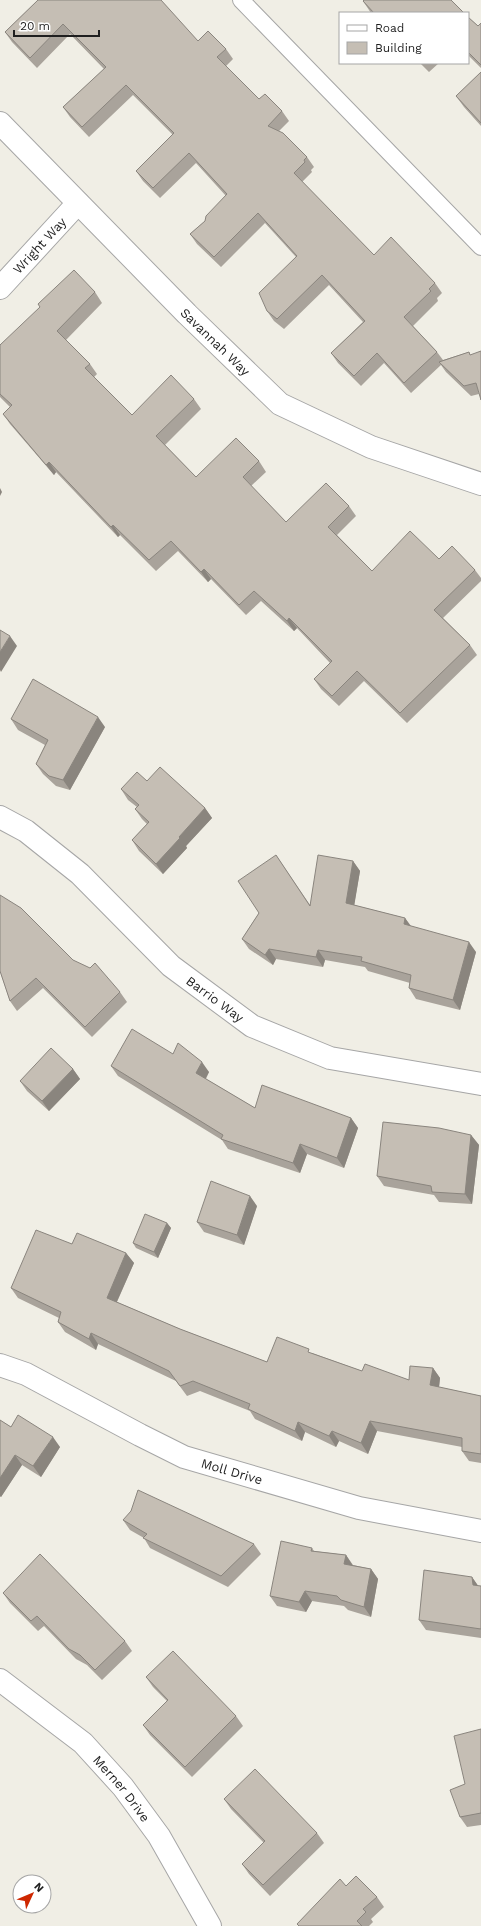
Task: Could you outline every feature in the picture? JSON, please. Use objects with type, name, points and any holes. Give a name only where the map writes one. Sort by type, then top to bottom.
[{"type":"street","name":"Savannah Way","points":[[0,123],[78,204],[280,404],[370,447],[481,484]]},
{"type":"street","name":"Wright Way","points":[[0,288],[78,204]]},
{"type":"street","name":"Barrio Way","points":[[0,817],[26,831],[80,874],[171,966],[252,1026],[330,1058],[481,1084]]},
{"type":"street","name":"Moll Drive","points":[[0,1365],[26,1374],[184,1457],[359,1508],[481,1531]]},
{"type":"street","name":"Merner Drive","points":[[0,1680],[83,1743],[122,1787],[159,1836],[210,1926]]},
{"type":"lane","points":[[241,0],[481,247]]},
{"type":"building","points":[[38,0],[161,0],[198,41],[208,31],[226,49],[217,57],[259,99],[265,94],[282,111],[268,126],[283,133],[307,157],[304,160],[305,162],[294,173],[374,255],[391,237],[435,283],[429,289],[431,291],[404,317],[437,352],[404,383],[377,353],[354,376],[331,353],[365,321],[322,275],[277,319],[267,311],[259,293],[297,256],[258,213],[214,257],[190,234],[205,221],[206,216],[227,194],[189,153],[153,188],[136,171],[174,133],[126,85],[82,127],[63,107],[106,67],[63,24],[30,58],[5,32]]},
{"type":"building","points":[[451,0],[463,12],[373,12],[363,1]]},
{"type":"building","points":[[469,18],[478,26],[481,23],[481,65],[469,53]]},
{"type":"building","points":[[481,72],[481,123],[456,96]]},
{"type":"building","points":[[74,270],[95,292],[57,331],[90,364],[85,368],[132,415],[171,375],[194,399],[156,436],[196,477],[236,438],[259,461],[243,477],[286,522],[326,483],[349,506],[328,527],[372,571],[410,531],[439,559],[452,546],[475,570],[434,610],[470,645],[400,713],[357,671],[332,696],[314,679],[332,661],[289,618],[287,621],[254,591],[239,605],[204,569],[201,572],[171,541],[149,560],[113,525],[111,527],[49,462],[46,465],[3,414],[12,405],[0,394],[0,345],[40,307],[38,304]]},
{"type":"building","points":[[481,351],[481,400],[476,383],[464,386],[439,362],[469,352],[470,355]]},
{"type":"building","points":[[0,630],[10,636],[0,652]]},
{"type":"building","points":[[33,679],[98,717],[63,780],[49,776],[36,764],[48,740],[11,719]]},
{"type":"building","points":[[160,767],[205,808],[156,864],[132,840],[149,822],[135,809],[139,805],[121,789],[137,772],[147,781]]},
{"type":"building","points":[[276,855],[310,906],[318,855],[353,861],[346,903],[405,918],[404,924],[469,942],[453,1000],[409,988],[411,975],[361,961],[362,957],[318,950],[316,957],[269,949],[265,955],[242,939],[259,913],[238,881]]},
{"type":"building","points":[[0,895],[21,908],[73,960],[90,968],[95,963],[120,992],[85,1027],[36,978],[10,1001],[0,971]]},
{"type":"building","points":[[132,1029],[173,1054],[178,1043],[202,1062],[196,1073],[255,1108],[262,1085],[351,1118],[337,1158],[300,1144],[293,1163],[221,1139],[223,1135],[111,1066]]},
{"type":"building","points":[[51,1048],[73,1069],[42,1101],[20,1081]]},
{"type":"building","points":[[383,1122],[439,1128],[471,1135],[465,1194],[432,1192],[431,1186],[377,1176]]},
{"type":"building","points":[[211,1181],[250,1196],[237,1235],[197,1222]]},
{"type":"building","points":[[145,1214],[167,1223],[154,1252],[133,1243]]},
{"type":"building","points":[[36,1230],[72,1244],[77,1233],[126,1253],[107,1298],[180,1329],[267,1362],[277,1337],[309,1349],[308,1352],[362,1371],[365,1364],[409,1380],[410,1366],[433,1368],[430,1385],[481,1396],[481,1454],[462,1451],[462,1438],[370,1421],[361,1443],[332,1431],[329,1436],[298,1422],[295,1431],[248,1409],[250,1404],[193,1381],[180,1386],[169,1371],[91,1333],[89,1339],[58,1322],[61,1312],[11,1288]]},
{"type":"building","points":[[18,1415],[53,1437],[33,1466],[15,1455],[0,1478],[0,1420],[11,1427]]},
{"type":"building","points":[[138,1490],[254,1544],[221,1576],[143,1538],[147,1534],[123,1520],[131,1511]]},
{"type":"building","points":[[281,1541],[312,1548],[311,1551],[346,1555],[344,1564],[371,1569],[364,1607],[341,1600],[337,1596],[305,1591],[299,1602],[270,1596]]},
{"type":"building","points":[[40,1554],[125,1641],[95,1670],[80,1655],[69,1649],[37,1616],[31,1621],[3,1593]]},
{"type":"building","points":[[424,1570],[472,1577],[473,1585],[481,1586],[481,1629],[419,1620]]},
{"type":"building","points":[[173,1651],[236,1716],[185,1767],[143,1725],[168,1700],[146,1677]]},
{"type":"building","points":[[481,1729],[481,1813],[460,1817],[450,1790],[465,1784],[454,1736]]},
{"type":"building","points":[[255,1769],[317,1833],[263,1885],[242,1864],[265,1841],[224,1799]]},
{"type":"building","points":[[356,1876],[377,1897],[363,1909],[366,1912],[357,1921],[362,1926],[299,1926],[297,1924],[340,1879],[346,1886]]}]
